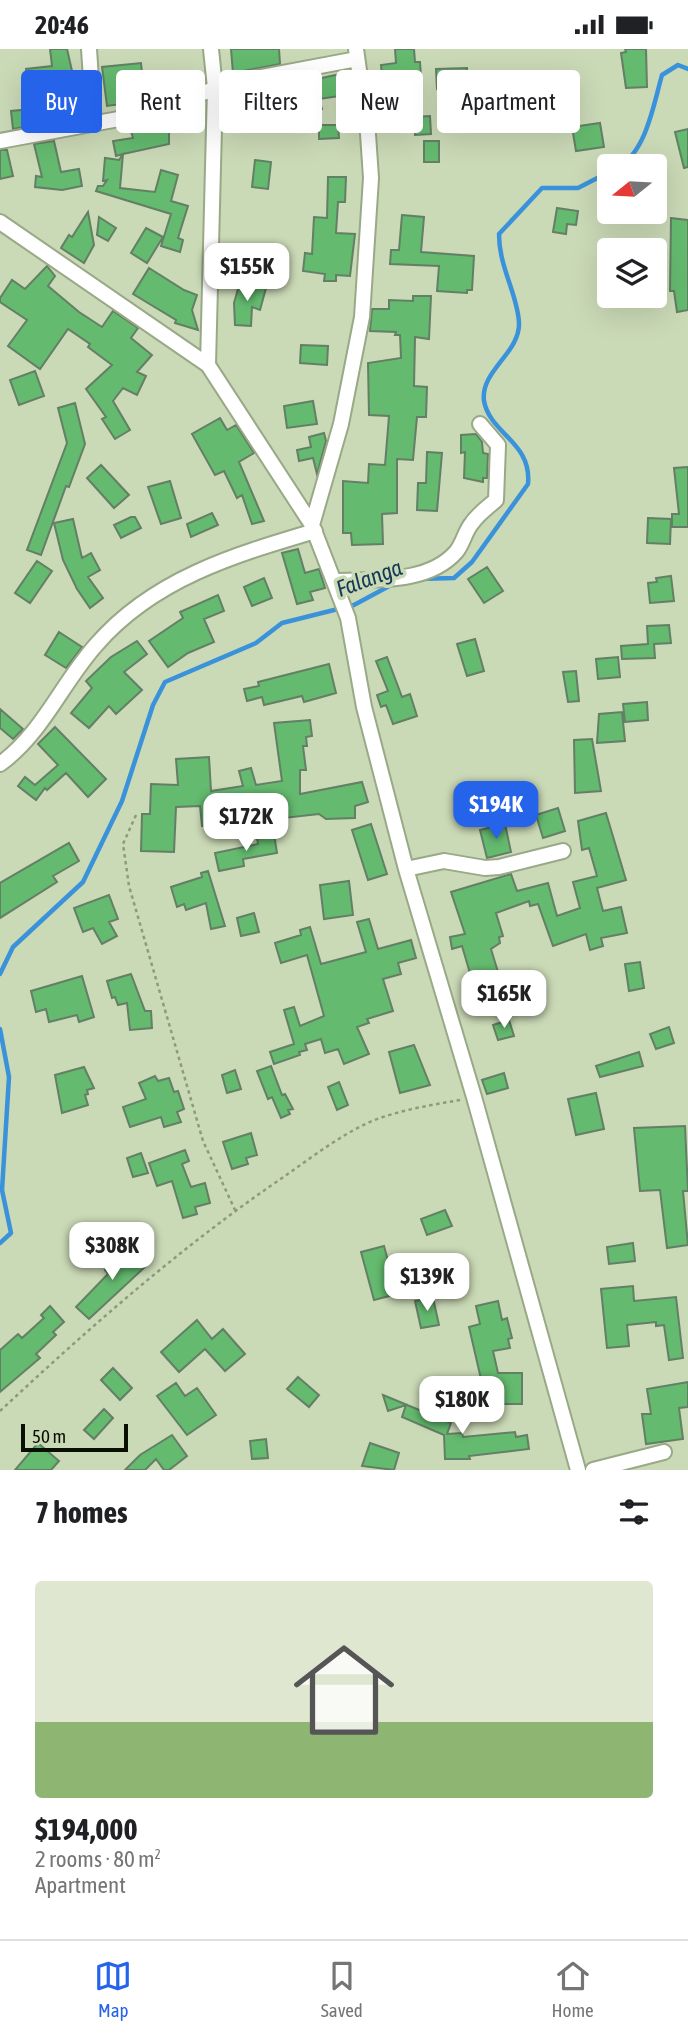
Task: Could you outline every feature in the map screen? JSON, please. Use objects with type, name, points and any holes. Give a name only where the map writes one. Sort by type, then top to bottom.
[{"type":"street","points":[[89,49],[90,70]]},
{"type":"street","points":[[208,365],[215,88],[211,49]]},
{"type":"street","points":[[102,122],[147,111],[215,88],[356,54],[368,134],[371,178],[362,317],[341,424],[313,528]]},
{"type":"street","points":[[0,141],[44,133]]},
{"type":"street","points":[[0,222],[208,365],[313,528],[338,586],[348,618],[364,706],[406,869],[474,1097],[578,1470]]},
{"type":"street","points":[[338,586],[416,574],[439,565],[457,551],[471,523],[496,500],[498,445],[480,424]]},
{"type":"street","points":[[0,764],[19,750],[96,644],[135,610],[193,571],[313,528]]},
{"type":"street","points":[[406,869],[444,861],[485,868],[499,867],[564,851]]},
{"type":"street","points":[[593,1470],[664,1452]]},
{"type":"path","points":[[136,815],[123,844],[129,886],[203,1141],[235,1210]]},
{"type":"path","points":[[0,1411],[84,1333],[235,1210],[328,1147],[372,1122],[414,1108],[474,1097]]},
{"type":"building","points":[[50,49],[67,49],[72,70],[26,70],[26,69],[52,66]]},
{"type":"building","points":[[231,49],[279,49],[280,64],[233,70]]},
{"type":"building","points":[[395,49],[414,49],[415,62],[420,62],[421,70],[381,70],[381,65],[396,63]]},
{"type":"building","points":[[625,49],[646,49],[647,87],[626,88],[621,53],[626,52]]},
{"type":"building","points":[[141,63],[142,70],[116,70],[116,105],[107,106],[102,67]]},
{"type":"building","points":[[436,69],[467,70],[437,70],[437,89]]},
{"type":"building","points":[[336,75],[336,96],[322,99],[322,78]]},
{"type":"building","points":[[21,110],[21,128],[13,129],[11,111]]},
{"type":"building","points":[[423,116],[430,116],[431,134],[415,135],[423,133]]},
{"type":"building","points":[[600,123],[604,147],[576,151],[573,133],[580,133],[580,126]]},
{"type":"building","points":[[322,125],[336,125],[339,138],[319,139]]},
{"type":"building","points":[[688,129],[688,167],[684,168],[675,132]]},
{"type":"building","points":[[132,133],[169,133],[169,144],[116,156],[113,141],[133,138]]},
{"type":"building","points":[[54,141],[61,172],[79,169],[82,186],[62,190],[35,187],[36,176],[42,177],[34,144]]},
{"type":"building","points":[[424,141],[439,141],[439,162],[424,162]]},
{"type":"building","points":[[0,150],[7,150],[13,176],[0,179]]},
{"type":"building","points":[[123,154],[120,188],[155,192],[161,170],[178,175],[171,201],[188,206],[178,238],[183,240],[180,252],[161,246],[171,214],[96,191],[98,186],[103,186],[107,180],[103,181],[105,158],[119,160]]},
{"type":"building","points":[[255,160],[271,162],[268,189],[252,187]]},
{"type":"building","points":[[328,177],[346,177],[345,202],[338,202],[336,233],[355,234],[350,276],[336,275],[336,281],[324,281],[325,274],[303,271],[305,253],[312,254],[314,217],[327,218]]},
{"type":"building","points":[[557,208],[578,211],[576,225],[567,224],[566,234],[553,232]]},
{"type":"building","points":[[88,212],[94,245],[84,263],[61,248],[69,235],[72,237]]},
{"type":"building","points":[[402,215],[424,217],[421,252],[474,256],[472,290],[467,290],[467,293],[437,291],[439,266],[390,264],[391,250],[399,250]]},
{"type":"building","points":[[99,217],[116,228],[108,241],[97,235]]},
{"type":"building","points":[[671,218],[688,220],[688,310],[677,312],[674,291],[670,291]]},
{"type":"building","points":[[146,228],[163,237],[147,263],[131,253]]},
{"type":"building","points":[[47,266],[55,276],[48,286],[102,327],[113,311],[138,328],[131,338],[152,355],[137,372],[146,376],[137,395],[123,388],[113,401],[130,430],[115,439],[102,419],[106,417],[86,389],[112,365],[88,347],[90,344],[68,329],[40,369],[8,346],[27,320],[0,302],[0,298],[12,280],[25,289]]},
{"type":"building","points":[[149,268],[197,295],[192,310],[198,330],[175,323],[176,320],[133,294]]},
{"type":"building","points":[[240,282],[266,288],[260,310],[252,307],[251,326],[235,325],[234,303]]},
{"type":"building","points":[[413,296],[431,296],[429,339],[415,337],[414,386],[427,387],[426,417],[417,417],[413,460],[397,459],[397,513],[382,514],[383,544],[352,545],[351,533],[343,533],[343,481],[368,483],[369,464],[385,465],[389,416],[369,415],[368,363],[401,358],[400,335],[395,335],[396,332],[370,331],[372,309],[389,309],[389,300],[413,301]]},
{"type":"building","points":[[301,345],[328,346],[327,365],[300,363]]},
{"type":"building","points":[[35,371],[44,396],[19,405],[10,380]]},
{"type":"building","points":[[313,401],[317,424],[287,428],[284,406]]},
{"type":"building","points":[[75,403],[85,444],[69,487],[66,486],[41,555],[27,550],[67,443],[58,408]]},
{"type":"building","points":[[220,418],[227,430],[236,425],[254,453],[239,462],[264,521],[252,524],[242,495],[237,498],[224,471],[215,475],[192,434]]},
{"type":"building","points":[[324,433],[326,441],[317,474],[313,458],[299,461],[297,450],[311,447],[309,437]]},
{"type":"building","points":[[476,434],[482,442],[483,453],[488,454],[487,478],[483,478],[483,482],[464,478],[465,452],[461,453],[461,435]]},
{"type":"building","points":[[427,452],[442,453],[437,511],[417,510],[418,483],[426,483]]},
{"type":"building","points":[[101,465],[129,495],[114,508],[87,478]]},
{"type":"building","points":[[688,467],[688,527],[672,527],[672,514],[679,514],[674,468]]},
{"type":"building","points":[[170,481],[181,518],[161,524],[148,487]]},
{"type":"building","points":[[212,513],[218,525],[191,537],[187,524]]},
{"type":"building","points":[[135,517],[141,528],[121,538],[114,525]]},
{"type":"building","points":[[648,518],[671,519],[670,544],[647,543]]},
{"type":"building","points":[[73,519],[82,558],[91,553],[100,570],[88,577],[103,598],[90,608],[63,560],[54,523]]},
{"type":"building","points":[[298,549],[305,573],[319,569],[325,588],[310,592],[313,600],[297,604],[282,553]]},
{"type":"building","points":[[37,561],[52,571],[30,603],[15,593]]},
{"type":"building","points":[[487,567],[503,591],[484,603],[468,579]]},
{"type":"building","points":[[671,576],[674,601],[650,603],[648,583],[657,582],[656,578]]},
{"type":"building","points":[[264,578],[272,598],[252,606],[244,587]]},
{"type":"building","points":[[218,595],[224,611],[204,619],[214,642],[188,653],[168,667],[149,641],[183,618],[180,612]]},
{"type":"building","points":[[669,625],[671,643],[654,644],[655,658],[622,659],[621,646],[648,644],[647,626]]},
{"type":"building","points":[[59,632],[82,647],[66,668],[45,655]]},
{"type":"building","points":[[475,639],[484,671],[467,676],[457,644]]},
{"type":"building","points":[[137,641],[147,654],[124,672],[142,690],[116,714],[109,706],[89,728],[71,713],[92,688],[86,681],[111,657]]},
{"type":"building","points":[[387,657],[402,697],[410,694],[417,716],[393,724],[386,705],[381,707],[377,695],[388,691],[376,661]]},
{"type":"building","points":[[618,657],[620,677],[598,679],[596,659]]},
{"type":"building","points":[[329,664],[336,693],[304,702],[302,696],[264,705],[262,697],[247,701],[244,689],[259,686],[258,682]]},
{"type":"building","points":[[576,671],[579,701],[568,702],[563,672]]},
{"type":"building","points":[[647,702],[648,720],[625,722],[623,704]]},
{"type":"building","points":[[0,709],[23,729],[13,739],[0,728]]},
{"type":"building","points":[[622,712],[625,741],[597,743],[599,714]]},
{"type":"building","points":[[310,720],[312,736],[306,737],[307,746],[303,746],[306,770],[300,770],[300,794],[362,782],[368,802],[355,806],[355,818],[326,819],[319,814],[284,818],[282,798],[252,801],[255,815],[219,821],[220,825],[202,826],[200,806],[176,807],[174,852],[141,851],[142,814],[150,814],[151,784],[178,785],[176,759],[209,757],[211,791],[243,786],[239,771],[251,768],[256,785],[282,781],[274,723]]},
{"type":"building","points":[[55,727],[106,779],[88,797],[66,773],[47,790],[45,788],[36,800],[18,786],[25,777],[35,785],[58,765],[38,744]]},
{"type":"building","points":[[592,739],[601,791],[575,793],[574,740]]},
{"type":"building","points":[[498,794],[501,804],[511,801],[515,814],[494,821],[486,797]]},
{"type":"building","points":[[558,808],[565,831],[543,838],[536,815]]},
{"type":"building","points":[[606,813],[626,880],[597,888],[603,911],[621,907],[627,933],[601,938],[603,946],[590,950],[586,934],[553,946],[538,904],[530,906],[529,901],[496,913],[503,936],[499,937],[500,943],[491,949],[498,972],[472,980],[462,946],[452,949],[450,937],[465,934],[451,892],[511,874],[517,891],[548,883],[557,916],[580,908],[573,882],[597,876],[589,848],[582,850],[578,821]]},
{"type":"building","points":[[371,824],[387,874],[368,880],[352,830]]},
{"type":"building","points":[[505,824],[511,852],[487,858],[480,830]]},
{"type":"building","points":[[274,834],[277,853],[243,859],[244,866],[219,871],[215,853],[258,844],[257,838]]},
{"type":"building","points":[[69,843],[79,861],[53,876],[57,882],[0,918],[0,883]]},
{"type":"building","points":[[208,871],[225,926],[211,929],[206,903],[186,910],[184,904],[177,907],[171,887],[202,877],[201,873]]},
{"type":"building","points":[[349,881],[353,915],[324,919],[320,885]]},
{"type":"building","points":[[109,895],[118,919],[109,922],[117,936],[102,944],[93,928],[83,932],[74,908]]},
{"type":"building","points":[[254,913],[259,932],[241,936],[237,918]]},
{"type":"building","points":[[369,919],[378,949],[411,940],[416,958],[398,963],[401,974],[383,979],[393,1011],[367,1019],[369,1023],[357,1027],[369,1054],[344,1064],[338,1049],[325,1053],[321,1039],[305,1044],[307,1050],[299,1052],[300,1055],[274,1064],[270,1052],[294,1044],[284,1010],[294,1007],[300,1026],[324,1016],[307,955],[281,963],[275,943],[301,935],[300,930],[310,927],[321,964],[366,952],[357,922]]},
{"type":"building","points":[[640,962],[644,988],[629,991],[625,964]]},
{"type":"building","points":[[131,974],[145,1011],[151,1011],[152,1028],[130,1030],[127,1003],[118,1005],[115,997],[112,998],[107,981]]},
{"type":"building","points":[[82,976],[94,1017],[79,1022],[77,1015],[49,1022],[46,1009],[36,1012],[31,991]]},
{"type":"building","points":[[509,1020],[514,1036],[498,1040],[493,1025]]},
{"type":"building","points":[[669,1027],[674,1043],[656,1049],[650,1034]]},
{"type":"building","points":[[414,1045],[430,1085],[400,1093],[389,1052]]},
{"type":"building","points":[[639,1052],[643,1066],[600,1077],[596,1066]]},
{"type":"building","points":[[271,1066],[282,1095],[285,1094],[293,1109],[288,1110],[290,1114],[281,1118],[272,1097],[268,1099],[257,1071]]},
{"type":"building","points":[[84,1067],[94,1088],[87,1090],[88,1094],[85,1095],[88,1105],[62,1113],[55,1075]]},
{"type":"building","points":[[235,1070],[241,1089],[227,1093],[222,1075]]},
{"type":"building","points":[[504,1073],[508,1088],[487,1094],[482,1080]]},
{"type":"building","points":[[155,1076],[158,1081],[169,1078],[174,1092],[178,1091],[184,1109],[177,1112],[181,1122],[164,1127],[161,1117],[130,1127],[123,1107],[146,1099],[139,1083]]},
{"type":"building","points":[[339,1082],[348,1105],[337,1110],[328,1087]]},
{"type":"building","points":[[596,1093],[604,1129],[576,1135],[568,1099]]},
{"type":"building","points":[[685,1126],[688,1191],[683,1191],[688,1245],[667,1248],[660,1190],[640,1191],[634,1128]]},
{"type":"building","points":[[251,1133],[257,1155],[246,1158],[248,1164],[232,1169],[223,1142]]},
{"type":"building","points":[[185,1150],[189,1161],[182,1164],[191,1187],[205,1183],[210,1203],[195,1207],[197,1214],[183,1218],[172,1181],[157,1186],[149,1163]]},
{"type":"building","points":[[141,1153],[148,1173],[133,1177],[127,1158]]},
{"type":"building","points":[[445,1210],[452,1226],[427,1235],[421,1219]]},
{"type":"building","points":[[633,1243],[635,1261],[609,1264],[607,1247]]},
{"type":"building","points":[[384,1246],[397,1294],[374,1300],[361,1252]]},
{"type":"building","points":[[129,1247],[146,1266],[89,1319],[76,1307],[108,1274],[105,1270]]},
{"type":"building","points":[[633,1286],[634,1301],[676,1297],[683,1358],[669,1360],[664,1325],[656,1326],[656,1322],[627,1325],[629,1346],[607,1348],[601,1289]]},
{"type":"building","points":[[433,1298],[439,1325],[421,1328],[415,1301]]},
{"type":"building","points":[[498,1301],[502,1320],[507,1318],[512,1338],[508,1339],[510,1348],[493,1351],[498,1373],[522,1373],[522,1404],[488,1404],[487,1414],[464,1411],[469,1378],[481,1379],[469,1327],[480,1324],[476,1306]]},
{"type":"building","points":[[50,1306],[64,1322],[53,1332],[56,1335],[36,1354],[40,1358],[0,1392],[0,1350],[18,1334],[22,1338],[44,1318],[41,1315]]},
{"type":"building","points":[[197,1320],[212,1339],[223,1329],[245,1354],[225,1371],[205,1349],[179,1372],[161,1352]]},
{"type":"building","points":[[113,1368],[132,1388],[120,1400],[101,1380]]},
{"type":"building","points":[[298,1377],[319,1395],[309,1407],[287,1389]]},
{"type":"building","points":[[688,1382],[688,1407],[679,1408],[683,1439],[646,1444],[642,1414],[651,1414],[647,1389]]},
{"type":"building","points":[[176,1383],[185,1396],[197,1388],[216,1415],[187,1435],[157,1396]]},
{"type":"building","points":[[383,1395],[451,1423],[447,1434],[462,1433],[463,1437],[515,1432],[516,1437],[527,1435],[529,1449],[469,1456],[470,1459],[445,1459],[444,1435],[402,1417],[406,1405],[388,1411]]},
{"type":"building","points":[[104,1409],[113,1418],[94,1439],[84,1430]]},
{"type":"building","points":[[172,1435],[187,1456],[169,1470],[164,1470],[156,1459],[145,1470],[125,1470],[140,1455]]},
{"type":"building","points":[[266,1439],[268,1458],[252,1459],[250,1441]]},
{"type":"building","points":[[38,1443],[59,1461],[51,1470],[15,1470]]},
{"type":"building","points":[[370,1443],[399,1453],[394,1470],[362,1466]]},
{"type":"waterway","name":"Falanga","points":[[632,154],[648,126],[662,75],[678,65],[688,69]]},
{"type":"waterway","name":"Falanga","points":[[419,579],[454,578],[472,562],[528,484],[528,470],[524,458],[494,422],[484,401],[488,380],[513,344],[519,323],[502,258],[499,234],[542,188],[578,188],[597,178]]},
{"type":"waterway","name":"Falanga","points":[[0,974],[13,947],[83,882],[122,801],[153,705],[165,682],[256,643],[282,623],[354,605],[393,584]]},
{"type":"waterway","name":"Falanga","points":[[0,1029],[9,1077],[2,1190],[11,1233],[0,1243]]}]
